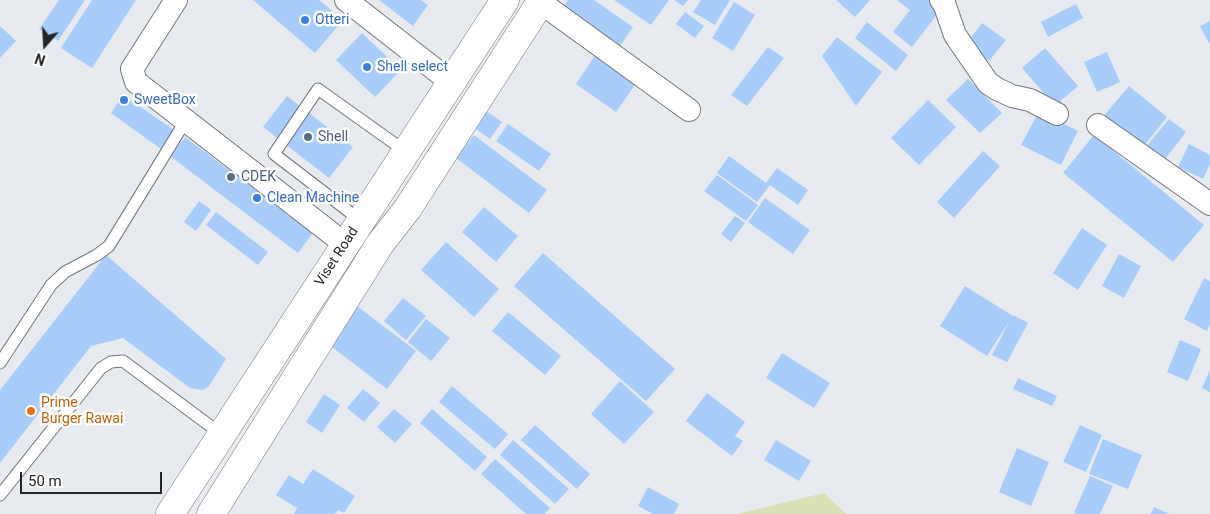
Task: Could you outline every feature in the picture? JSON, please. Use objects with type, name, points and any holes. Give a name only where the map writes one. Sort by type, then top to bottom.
[{"type":"main road","name":"Viset Road","points":[[171,514],[360,220],[505,0]]},
{"type":"main road","points":[[211,514],[380,244],[408,208],[541,1]]},
{"type":"main road","points":[[257,381],[284,398]]},
{"type":"street","points":[[176,0],[132,69],[136,82],[345,244]]},
{"type":"street","points":[[346,0],[451,82]]},
{"type":"street","points":[[940,0],[944,3],[955,35],[988,83],[997,90],[1030,100],[1057,114]]},
{"type":"street","points":[[541,1],[689,110]]},
{"type":"street","points":[[1098,125],[1210,204]]},
{"type":"lane","points":[[360,220],[274,154],[318,90],[405,151]]},
{"type":"lane","points":[[0,363],[51,285],[65,272],[97,255],[109,246],[186,120]]},
{"type":"lane","points":[[0,494],[101,368],[111,362],[123,361],[221,434]]},
{"type":"green space","points":[[824,493],[846,514],[737,514]]},
{"type":"building","points":[[59,0],[85,0],[58,41],[39,29]]},
{"type":"building","points":[[92,0],[136,0],[92,68],[61,48]]},
{"type":"building","points":[[253,0],[319,0],[343,20],[315,53]]},
{"type":"building","points":[[379,0],[421,0],[428,5],[413,26]]},
{"type":"building","points":[[568,0],[594,0],[633,27],[618,49],[561,10]]},
{"type":"building","points":[[614,0],[669,0],[651,25]]},
{"type":"building","points":[[674,0],[688,0],[683,6]]},
{"type":"building","points":[[701,0],[730,0],[715,25],[693,12]]},
{"type":"building","points":[[836,0],[870,0],[855,17]]},
{"type":"building","points":[[897,0],[933,0],[942,8],[912,47],[893,32],[910,10]]},
{"type":"building","points":[[734,2],[755,15],[733,51],[712,38]]},
{"type":"building","points":[[1076,4],[1083,18],[1048,37],[1041,22]]},
{"type":"building","points":[[685,12],[704,26],[695,38],[676,24]]},
{"type":"building","points":[[1210,21],[1210,42],[1209,43],[1200,26]]},
{"type":"building","points":[[867,22],[908,55],[896,71],[855,38]]},
{"type":"building","points":[[982,23],[1006,40],[989,61],[966,44]]},
{"type":"building","points":[[0,26],[16,41],[0,58]]},
{"type":"building","points":[[362,33],[401,70],[375,97],[336,60]]},
{"type":"building","points":[[837,37],[882,72],[856,106],[822,56]]},
{"type":"building","points":[[768,47],[784,58],[747,106],[731,95]]},
{"type":"building","points":[[1045,48],[1078,86],[1055,106],[1022,68]]},
{"type":"building","points":[[1107,52],[1120,82],[1097,92],[1084,62]]},
{"type":"building","points":[[596,54],[637,82],[616,112],[576,84]]},
{"type":"building","points":[[968,79],[1002,113],[980,133],[946,100]]},
{"type":"building","points":[[1129,86],[1167,117],[1141,150],[1102,118]]},
{"type":"building","points":[[123,95],[174,130],[161,149],[111,113]]},
{"type":"building","name":"Shell","points":[[287,96],[353,147],[329,178],[263,127]]},
{"type":"building","points":[[928,100],[956,127],[919,165],[891,138]]},
{"type":"building","points":[[482,108],[502,122],[490,139],[470,125]]},
{"type":"building","points":[[1039,111],[1078,131],[1061,165],[1021,145]]},
{"type":"building","points":[[1169,119],[1186,132],[1163,162],[1145,148]]},
{"type":"building","points":[[508,124],[551,154],[539,171],[496,141]]},
{"type":"building","points":[[474,135],[547,190],[529,213],[456,158]]},
{"type":"building","points":[[1094,135],[1204,225],[1173,262],[1063,173]]},
{"type":"building","points":[[185,137],[313,233],[298,253],[170,156]]},
{"type":"building","points":[[1189,144],[1210,155],[1210,164],[1203,179],[1178,167]]},
{"type":"building","points":[[983,151],[1000,166],[954,218],[937,202]]},
{"type":"building","points":[[729,156],[766,183],[777,168],[808,190],[798,205],[770,185],[757,202],[717,173]]},
{"type":"building","points":[[717,175],[758,205],[746,221],[704,191]]},
{"type":"building","points":[[765,198],[810,230],[793,254],[748,222]]},
{"type":"building","points":[[199,201],[211,210],[196,231],[184,222]]},
{"type":"building","points":[[484,207],[518,236],[496,262],[462,232]]},
{"type":"building","points":[[216,212],[268,252],[258,265],[206,225]]},
{"type":"building","points":[[735,216],[745,223],[731,242],[721,234]]},
{"type":"building","points":[[1082,228],[1107,245],[1078,290],[1053,273]]},
{"type":"building","points":[[446,242],[499,289],[474,317],[421,270]]},
{"type":"building","points":[[543,253],[675,369],[646,401],[514,286]]},
{"type":"building","points":[[1119,254],[1141,266],[1124,298],[1102,286]]},
{"type":"building","points":[[106,255],[226,359],[209,386],[203,390],[190,388],[123,338],[91,346],[0,463],[0,390]]},
{"type":"building","points":[[1204,278],[1210,281],[1210,324],[1207,331],[1184,319]]},
{"type":"building","points":[[965,286],[1013,316],[1028,323],[1007,362],[992,355],[1010,320],[987,356],[940,326]]},
{"type":"building","points":[[403,298],[426,316],[406,340],[384,321]]},
{"type":"building","points":[[353,303],[416,351],[387,389],[324,341]]},
{"type":"building","points":[[508,312],[561,356],[545,375],[492,331]]},
{"type":"building","points":[[426,319],[450,338],[431,361],[408,342]]},
{"type":"building","points":[[1180,340],[1201,349],[1188,381],[1167,372]]},
{"type":"building","points":[[782,353],[830,383],[814,408],[766,378]]},
{"type":"building","points":[[1210,370],[1210,392],[1202,388]]},
{"type":"building","points":[[1018,378],[1057,396],[1052,406],[1013,389]]},
{"type":"building","points":[[620,381],[654,412],[624,444],[591,414]]},
{"type":"building","points":[[452,386],[508,434],[495,449],[439,402]]},
{"type":"building","points":[[363,389],[380,403],[364,422],[347,408]]},
{"type":"building","points":[[707,393],[745,422],[735,436],[743,441],[732,456],[686,421]]},
{"type":"building","points":[[324,394],[340,405],[322,433],[306,422]]},
{"type":"building","points":[[394,409],[412,424],[395,443],[377,427]]},
{"type":"building","points":[[432,409],[487,457],[475,471],[420,423]]},
{"type":"building","points":[[535,425],[590,474],[577,489],[521,440]]},
{"type":"building","points":[[1080,425],[1102,435],[1086,472],[1063,462]]},
{"type":"building","points":[[1103,439],[1142,455],[1128,489],[1089,474]]},
{"type":"building","points":[[513,440],[569,489],[555,504],[500,455]]},
{"type":"building","points":[[776,440],[811,461],[799,481],[764,460]]},
{"type":"building","points":[[1017,448],[1049,462],[1031,506],[999,492]]},
{"type":"building","points":[[495,459],[550,508],[545,514],[526,514],[481,474]]},
{"type":"building","points":[[313,469],[355,496],[344,513],[338,510],[335,514],[294,514],[297,508],[276,495],[289,475],[303,484]]},
{"type":"building","points":[[1090,476],[1113,486],[1100,514],[1074,513]]},
{"type":"building","points":[[648,487],[679,504],[674,514],[653,514],[638,506]]},
{"type":"building","points":[[1154,507],[1169,514],[1151,514]]},
{"type":"place","name":"Otteri","points":[[305,20]]},
{"type":"place","name":"Shell select","points":[[367,67]]},
{"type":"place","name":"SweetBox","points":[[124,100]]},
{"type":"place","name":"Shell","points":[[308,137]]},
{"type":"place","name":"CDEK","points":[[231,177]]},
{"type":"place","name":"Clean Machine","points":[[257,198]]},
{"type":"place","name":"Prime Burger Rawai","points":[[31,411]]}]
